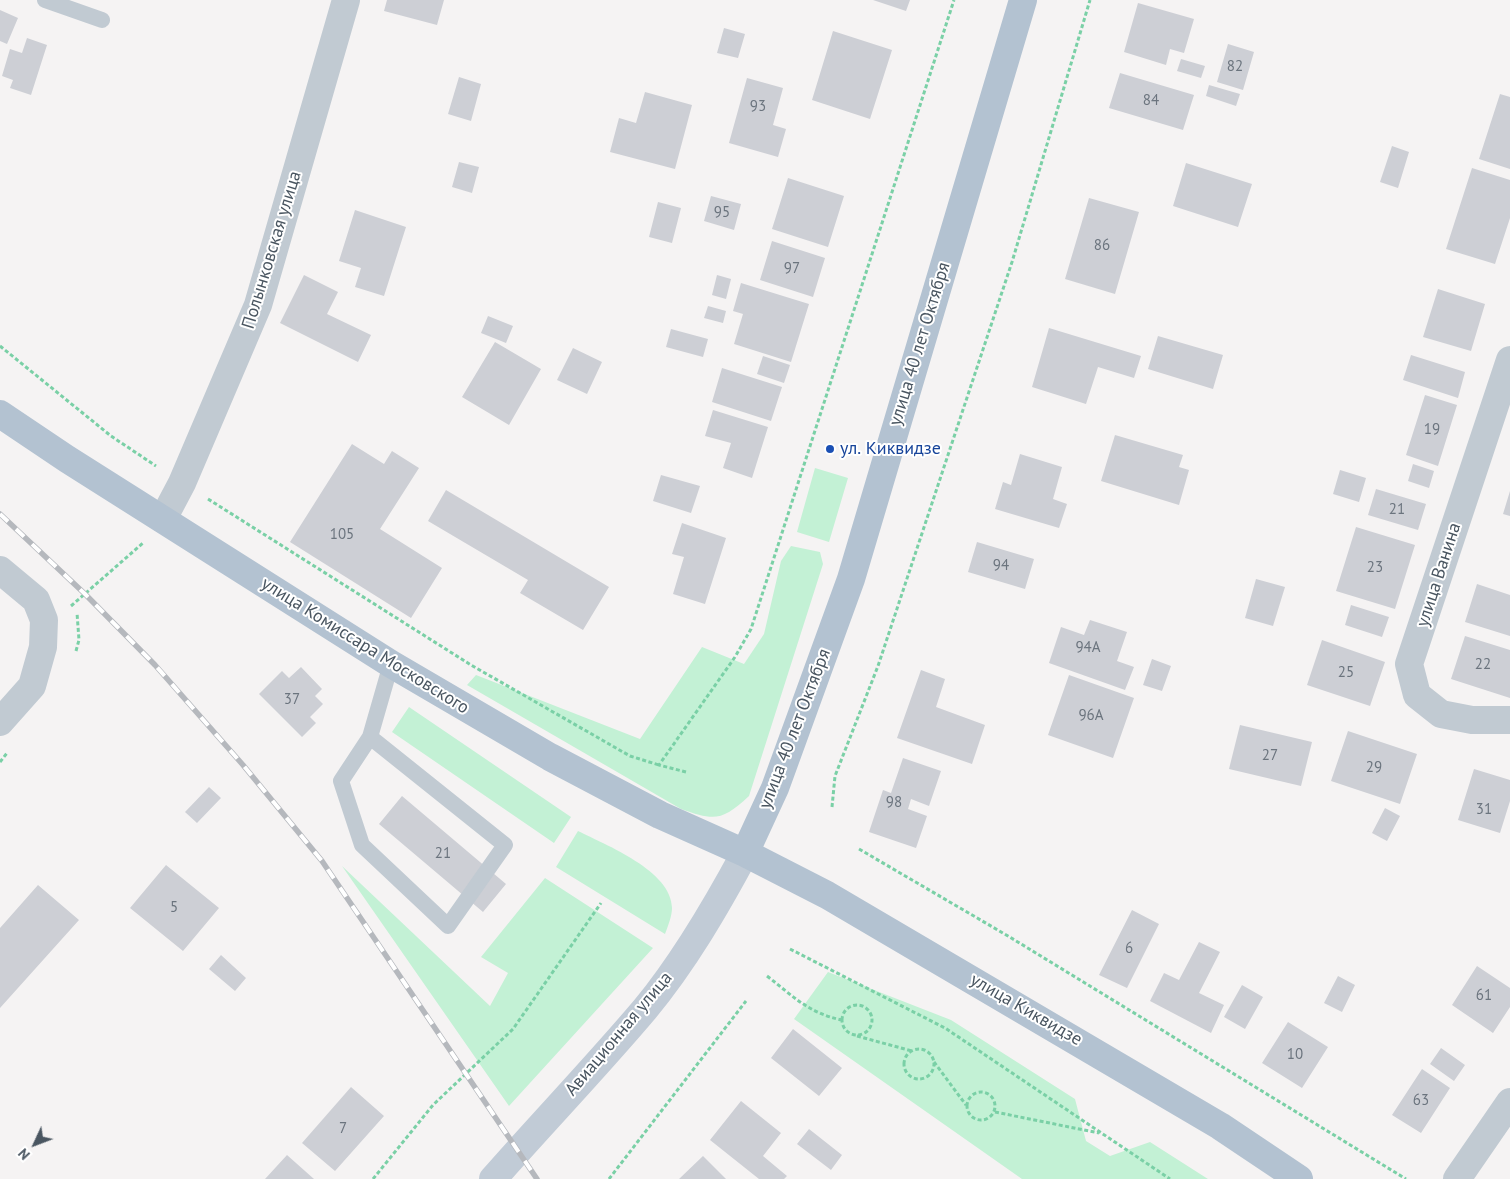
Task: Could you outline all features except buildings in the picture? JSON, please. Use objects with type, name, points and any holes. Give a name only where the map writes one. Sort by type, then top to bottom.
[{"type":"main road","name":"улица 40 лет Октября","points":[[745,853],[775,788],[850,579],[1023,0]]},
{"type":"main road","name":"улица Комиссара Московского","points":[[0,414],[391,664],[550,757],[660,815],[745,853]]},
{"type":"main road","name":"Авиационная улица","points":[[493,1179],[645,1008],[677,964],[722,894],[745,853]]},
{"type":"main road","name":"улица Киквидзе","points":[[745,853],[827,895],[1091,1048],[1220,1126],[1299,1179]]},
{"type":"street","name":"Полынковская улица","points":[[163,519],[182,483],[258,305],[346,0]]},
{"type":"street","name":"улица Ванина","points":[[1510,360],[1409,664],[1417,695],[1441,714],[1472,720],[1510,720]]},
{"type":"street","points":[[0,570],[36,600],[44,620],[43,647],[32,686],[0,722]]},
{"type":"street","points":[[1457,1179],[1510,1102]]},
{"type":"lane","points":[[45,0],[102,20]]},
{"type":"lane","points":[[370,737],[505,845],[448,926],[362,845],[341,781],[370,737],[391,664]]},
{"type":"path","points":[[659,765],[735,657],[751,629],[954,0]]},
{"type":"path","points":[[832,807],[835,776],[878,666],[1006,281],[1090,0]]},
{"type":"path","points":[[0,346],[111,436],[182,483],[471,665],[630,756],[686,772]]},
{"type":"path","points":[[44,620],[74,604],[140,546],[163,519]]},
{"type":"path","points":[[859,849],[1008,936],[1406,1179]]},
{"type":"path","points":[[373,1179],[434,1105],[514,1029],[601,903]]},
{"type":"path","points":[[790,949],[945,1028],[1170,1179]]},
{"type":"path","points":[[767,976],[807,1007],[821,1015],[842,1020]]},
{"type":"path","points":[[609,1179],[746,1001]]},
{"type":"path","points":[[854,1035],[866,1032],[870,1026],[871,1017],[867,1009],[859,1006],[850,1007],[843,1013],[843,1027],[854,1035],[912,1051],[921,1050],[929,1053],[966,1105],[968,1112],[978,1120],[985,1120],[995,1112],[996,1103],[991,1094],[983,1091],[974,1092],[968,1098],[966,1105]]},
{"type":"path","points":[[912,1051],[905,1057],[904,1064],[910,1076],[916,1079],[928,1076],[932,1070],[933,1061]]},
{"type":"path","points":[[995,1112],[1103,1134]]},
{"type":"green space","points":[[815,468],[848,478],[829,542],[797,532]]},
{"type":"green space","points":[[791,546],[820,552],[823,564],[749,796],[725,814],[710,817],[681,809],[467,685],[476,675],[640,739],[702,647],[744,664],[764,634],[781,561]]},
{"type":"green space","points":[[409,707],[571,817],[554,843],[392,732]]},
{"type":"green space","points":[[578,831],[636,861],[661,882],[669,895],[672,908],[671,918],[665,934],[556,867]]},
{"type":"green space","points":[[342,866],[490,1006],[508,973],[481,957],[545,878],[653,948],[509,1106]]},
{"type":"green space","points":[[828,972],[951,1020],[1075,1099],[1086,1141],[1110,1156],[1150,1142],[1208,1179],[1022,1179],[794,1019]]},
{"type":"railway","points":[[0,514],[85,594],[155,665],[243,765],[322,861],[537,1179]]},
{"type":"place","name":"ул. Киквидзе","points":[[830,449]]}]
